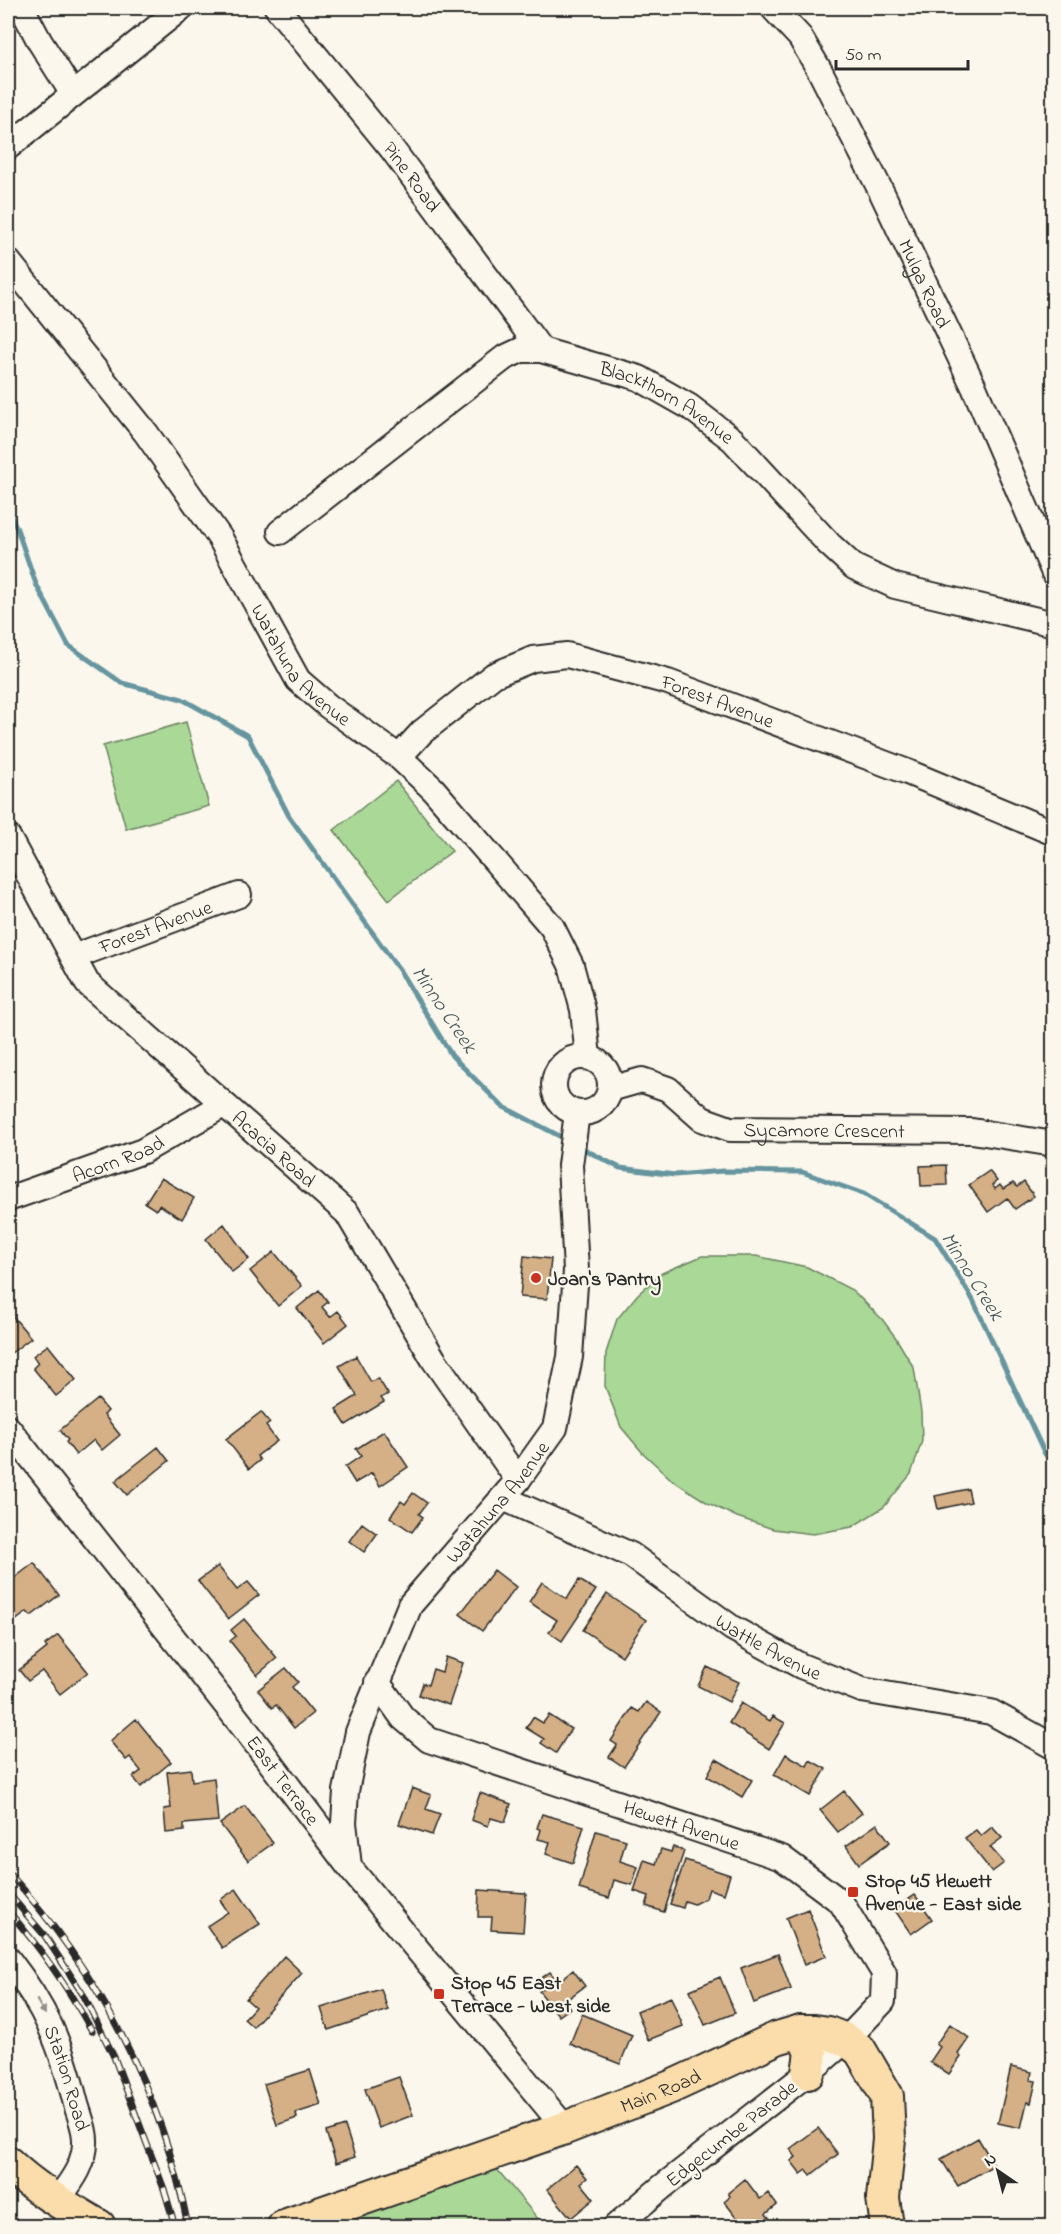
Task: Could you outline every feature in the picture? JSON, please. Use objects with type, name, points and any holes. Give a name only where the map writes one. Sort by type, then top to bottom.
[{"type":"main road","name":"Main Road","points":[[284,2226],[565,2128],[671,2087],[777,2038],[801,2031],[828,2032],[846,2040],[860,2050],[887,2096],[889,2139],[883,2198],[887,2226]]},
{"type":"main road","points":[[801,2031],[811,2052],[808,2073]]},
{"type":"main road","points":[[8,2163],[22,2177],[99,2226]]},
{"type":"street","points":[[22,8],[40,42],[73,94]]},
{"type":"street","points":[[8,147],[181,8]]},
{"type":"street","name":"Pine Road","points":[[277,8],[392,149],[541,350]]},
{"type":"street","name":"Mulga Road","points":[[773,8],[805,46],[883,195],[974,387],[1053,573]]},
{"type":"street","name":"Watahuna Avenue","points":[[8,261],[146,433],[220,538],[298,680],[328,706],[399,757],[433,789],[552,927],[571,965],[583,1011],[588,1057]]},
{"type":"street","name":"Blackthorn Avenue","points":[[280,532],[504,358],[521,350],[541,350],[639,378],[690,407],[733,440],[829,544],[854,567],[895,586],[1053,624]]},
{"type":"street","name":"Forest Avenue","points":[[399,757],[422,732],[494,675],[533,659],[567,655],[668,682],[905,771],[1053,833]]},
{"type":"street","name":"Acacia Road","points":[[8,837],[87,983],[222,1105],[347,1213],[510,1489]]},
{"type":"street","name":"Forest Avenue","points":[[73,957],[239,895]]},
{"type":"street","points":[[588,1057],[598,1061],[605,1068],[609,1076],[610,1089],[601,1106],[576,1122],[555,1095],[554,1081],[563,1064],[571,1059],[588,1057]]},
{"type":"street","name":"Sycamore Crescent","points":[[610,1089],[642,1080],[668,1089],[702,1119],[730,1128],[972,1131],[1053,1144]]},
{"type":"street","name":"Acorn Road","points":[[8,1199],[144,1150],[222,1105]]},
{"type":"street","name":"Watahuna Avenue","points":[[350,1868],[344,1823],[346,1791],[358,1732],[410,1605],[510,1489],[555,1428],[570,1357],[576,1270],[572,1156],[576,1122]]},
{"type":"street","name":"East Terrace","points":[[8,1428],[239,1720],[350,1868],[565,2128]]},
{"type":"street","name":"Wattle Avenue","points":[[510,1489],[631,1555],[732,1628],[801,1666],[862,1690],[991,1712],[1053,1747]]},
{"type":"street","name":"Hewett Avenue","points":[[377,1682],[403,1718],[429,1740],[782,1858],[841,1902],[884,1972],[883,2001],[846,2040]]},
{"type":"street","name":"Station Road","points":[[8,1959],[48,2019],[65,2060],[85,2139],[83,2155],[74,2179],[57,2201]]},
{"type":"street","name":"Edgecumbe Parade","points":[[616,2226],[846,2040]]},
{"type":"street","points":[[57,2201],[78,2226]]},
{"type":"green space","points":[[186,722],[209,806],[126,829],[103,746]]},
{"type":"green space","points":[[396,781],[452,851],[389,900],[334,830]]},
{"type":"green space","points":[[702,1256],[756,1256],[807,1267],[852,1290],[882,1319],[896,1338],[914,1368],[921,1412],[922,1441],[911,1474],[884,1507],[852,1527],[813,1534],[773,1529],[737,1517],[708,1503],[672,1480],[642,1452],[621,1427],[605,1386],[606,1353],[617,1319],[638,1294],[662,1273]]},
{"type":"green space","points":[[486,2156],[544,2226],[284,2226]]},
{"type":"building","points":[[946,1165],[947,1185],[921,1186],[920,1166]]},
{"type":"building","points":[[989,1171],[997,1181],[992,1185],[995,1189],[1000,1185],[1003,1189],[1013,1183],[1017,1187],[1024,1182],[1034,1196],[1015,1209],[1007,1198],[988,1212],[969,1185]]},
{"type":"building","points":[[161,1178],[194,1198],[182,1219],[159,1205],[156,1210],[145,1203]]},
{"type":"building","points":[[224,1224],[249,1259],[232,1272],[206,1239]]},
{"type":"building","points":[[274,1252],[302,1286],[278,1306],[250,1271]]},
{"type":"building","name":"Joan's Pantry","points":[[524,1256],[551,1259],[547,1299],[520,1297]]},
{"type":"building","points":[[319,1290],[328,1302],[322,1307],[330,1317],[338,1311],[348,1324],[324,1343],[297,1308]]},
{"type":"building","points":[[11,1314],[31,1338],[10,1354],[8,1351],[8,1317]]},
{"type":"building","points":[[48,1345],[76,1380],[56,1396],[33,1368],[38,1363],[33,1356]]},
{"type":"building","points":[[356,1356],[371,1382],[378,1378],[388,1394],[381,1398],[384,1402],[346,1425],[336,1409],[357,1396],[339,1366]]},
{"type":"building","points":[[98,1399],[108,1411],[104,1415],[120,1435],[102,1450],[94,1440],[76,1455],[60,1430]]},
{"type":"building","points":[[261,1412],[270,1423],[266,1426],[277,1441],[257,1456],[260,1460],[249,1469],[226,1439]]},
{"type":"building","points":[[384,1431],[408,1467],[380,1486],[372,1473],[355,1483],[345,1467],[361,1456],[356,1449]]},
{"type":"building","points":[[158,1447],[169,1461],[127,1495],[115,1481]]},
{"type":"building","points":[[968,1489],[971,1502],[938,1509],[935,1496]]},
{"type":"building","points":[[413,1493],[427,1503],[419,1514],[423,1517],[412,1532],[390,1517],[401,1501],[405,1504]]},
{"type":"building","points":[[362,1523],[377,1534],[364,1552],[349,1541]]},
{"type":"building","points":[[34,1563],[59,1595],[31,1616],[27,1612],[15,1621],[8,1612],[8,1583]]},
{"type":"building","points":[[218,1566],[237,1590],[248,1582],[259,1595],[228,1619],[198,1581]]},
{"type":"building","points":[[494,1570],[516,1587],[482,1631],[460,1614]]},
{"type":"building","points":[[579,1580],[596,1590],[562,1641],[549,1632],[557,1620],[529,1602],[542,1582],[567,1599]]},
{"type":"building","points":[[607,1594],[646,1620],[622,1656],[583,1630]]},
{"type":"building","points":[[244,1619],[277,1658],[257,1675],[230,1641],[236,1636],[231,1630]]},
{"type":"building","points":[[58,1635],[88,1672],[60,1694],[42,1671],[28,1681],[19,1670],[47,1648],[45,1645]]},
{"type":"building","points":[[446,1657],[463,1663],[449,1705],[419,1695],[423,1683],[428,1685],[433,1669],[442,1672]]},
{"type":"building","points":[[707,1667],[739,1682],[729,1702],[698,1686]]},
{"type":"building","points":[[286,1668],[298,1682],[292,1687],[313,1713],[294,1728],[276,1705],[272,1708],[258,1690]]},
{"type":"building","points":[[646,1702],[661,1712],[624,1767],[609,1757],[617,1745],[611,1741],[632,1708],[639,1712]]},
{"type":"building","points":[[741,1703],[770,1721],[773,1716],[785,1723],[769,1749],[729,1723]]},
{"type":"building","points":[[549,1715],[571,1729],[556,1753],[541,1743],[544,1739],[526,1728],[533,1717],[543,1723]]},
{"type":"building","points":[[136,1719],[171,1762],[141,1787],[133,1777],[141,1771],[130,1757],[126,1760],[110,1741]]},
{"type":"building","points":[[786,1754],[807,1766],[810,1760],[826,1769],[810,1796],[774,1775]]},
{"type":"building","points":[[716,1759],[752,1780],[742,1797],[707,1776]]},
{"type":"building","points":[[191,1769],[192,1781],[214,1778],[218,1821],[184,1824],[184,1831],[166,1833],[164,1809],[171,1808],[167,1772]]},
{"type":"building","points":[[412,1788],[431,1795],[426,1809],[440,1814],[432,1835],[399,1824]]},
{"type":"building","points":[[844,1791],[862,1813],[838,1832],[820,1810]]},
{"type":"building","points":[[480,1793],[511,1804],[505,1822],[491,1818],[488,1826],[471,1820]]},
{"type":"building","points":[[245,1806],[273,1843],[248,1861],[220,1824]]},
{"type":"building","points":[[542,1814],[584,1826],[573,1863],[546,1854],[550,1842],[538,1839],[541,1830],[537,1828]]},
{"type":"building","points":[[877,1824],[890,1842],[859,1864],[846,1846]]},
{"type":"building","points":[[992,1827],[1002,1838],[990,1847],[1004,1863],[992,1872],[965,1838],[976,1830],[981,1836]]},
{"type":"building","points":[[596,1831],[626,1840],[620,1861],[638,1867],[632,1885],[614,1880],[609,1898],[579,1889]]},
{"type":"building","points":[[673,1847],[684,1851],[664,1912],[646,1906],[649,1896],[634,1891],[644,1860],[656,1864],[661,1849],[671,1852]]},
{"type":"building","points":[[685,1860],[730,1875],[724,1894],[709,1889],[706,1898],[694,1904],[685,1901],[683,1908],[670,1904]]},
{"type":"building","points":[[236,1889],[260,1924],[222,1948],[207,1926],[228,1912],[220,1900]]},
{"type":"building","points":[[479,1890],[526,1893],[523,1932],[491,1930],[492,1917],[478,1917]]},
{"type":"building","points":[[915,1895],[932,1919],[911,1934],[894,1909]]},
{"type":"building","points":[[808,1909],[826,1956],[804,1965],[786,1918]]},
{"type":"building","points":[[778,1954],[791,1989],[754,2003],[741,1968]]},
{"type":"building","points":[[284,1956],[302,1973],[253,2027],[244,2019],[255,2007],[246,1999]]},
{"type":"building","points":[[573,1970],[585,1986],[565,2001],[570,2008],[559,2016],[539,1991],[545,1987],[539,1980],[550,1972],[558,1982]]},
{"type":"building","points":[[720,1977],[735,2013],[705,2025],[690,1990]]},
{"type":"building","points":[[381,1989],[388,2010],[328,2030],[321,2008]]},
{"type":"building","points":[[671,1997],[683,2026],[648,2040],[637,2011]]},
{"type":"building","points":[[582,2014],[632,2035],[620,2064],[570,2044]]},
{"type":"building","points":[[950,2024],[969,2038],[958,2054],[961,2057],[949,2074],[930,2062],[940,2047],[936,2044]]},
{"type":"building","points":[[1011,2067],[1032,2072],[1030,2080],[1036,2081],[1031,2103],[1027,2102],[1021,2128],[998,2123]]},
{"type":"building","points":[[310,2070],[321,2105],[296,2113],[297,2118],[277,2125],[264,2084]]},
{"type":"building","points":[[399,2077],[413,2115],[379,2128],[365,2089]]},
{"type":"building","points":[[345,2126],[355,2157],[336,2163],[326,2132]]},
{"type":"building","points":[[818,2128],[838,2154],[811,2175],[807,2170],[801,2174],[791,2161],[796,2157],[790,2149]]},
{"type":"building","points":[[978,2138],[994,2165],[958,2186],[941,2159]]},
{"type":"building","points":[[576,2165],[587,2178],[581,2183],[594,2199],[571,2218],[547,2189]]},
{"type":"building","points":[[745,2179],[760,2199],[768,2193],[777,2205],[766,2214],[776,2226],[743,2226],[724,2201],[730,2196],[728,2193]]},
{"type":"waterway","name":"Minno Creek","points":[[8,509],[36,584],[68,645],[122,683],[182,699],[248,736],[289,816],[400,971],[452,1056],[502,1106],[567,1140]]},
{"type":"waterway","name":"Minno Creek","points":[[578,1146],[620,1168],[675,1175],[723,1171],[802,1172],[864,1194],[935,1238],[973,1300],[1045,1454],[1054,1465]]},
{"type":"railway","points":[[8,1872],[41,1910],[71,1951],[98,1993],[122,2037],[144,2082],[162,2129],[177,2177],[188,2226]]},
{"type":"railway","points":[[8,1893],[45,1936],[84,1996],[114,2057],[164,2189],[175,2226]]},
{"type":"railway","points":[[8,1911],[32,1939],[92,2031]]},
{"type":"place","name":"Joan's Pantry","points":[[536,1278]]},
{"type":"place","name":"Stop 45 Hewett Avenue - East side","points":[[853,1892]]},
{"type":"place","name":"Stop 45 East Terrace - West side","points":[[439,1994]]}]
